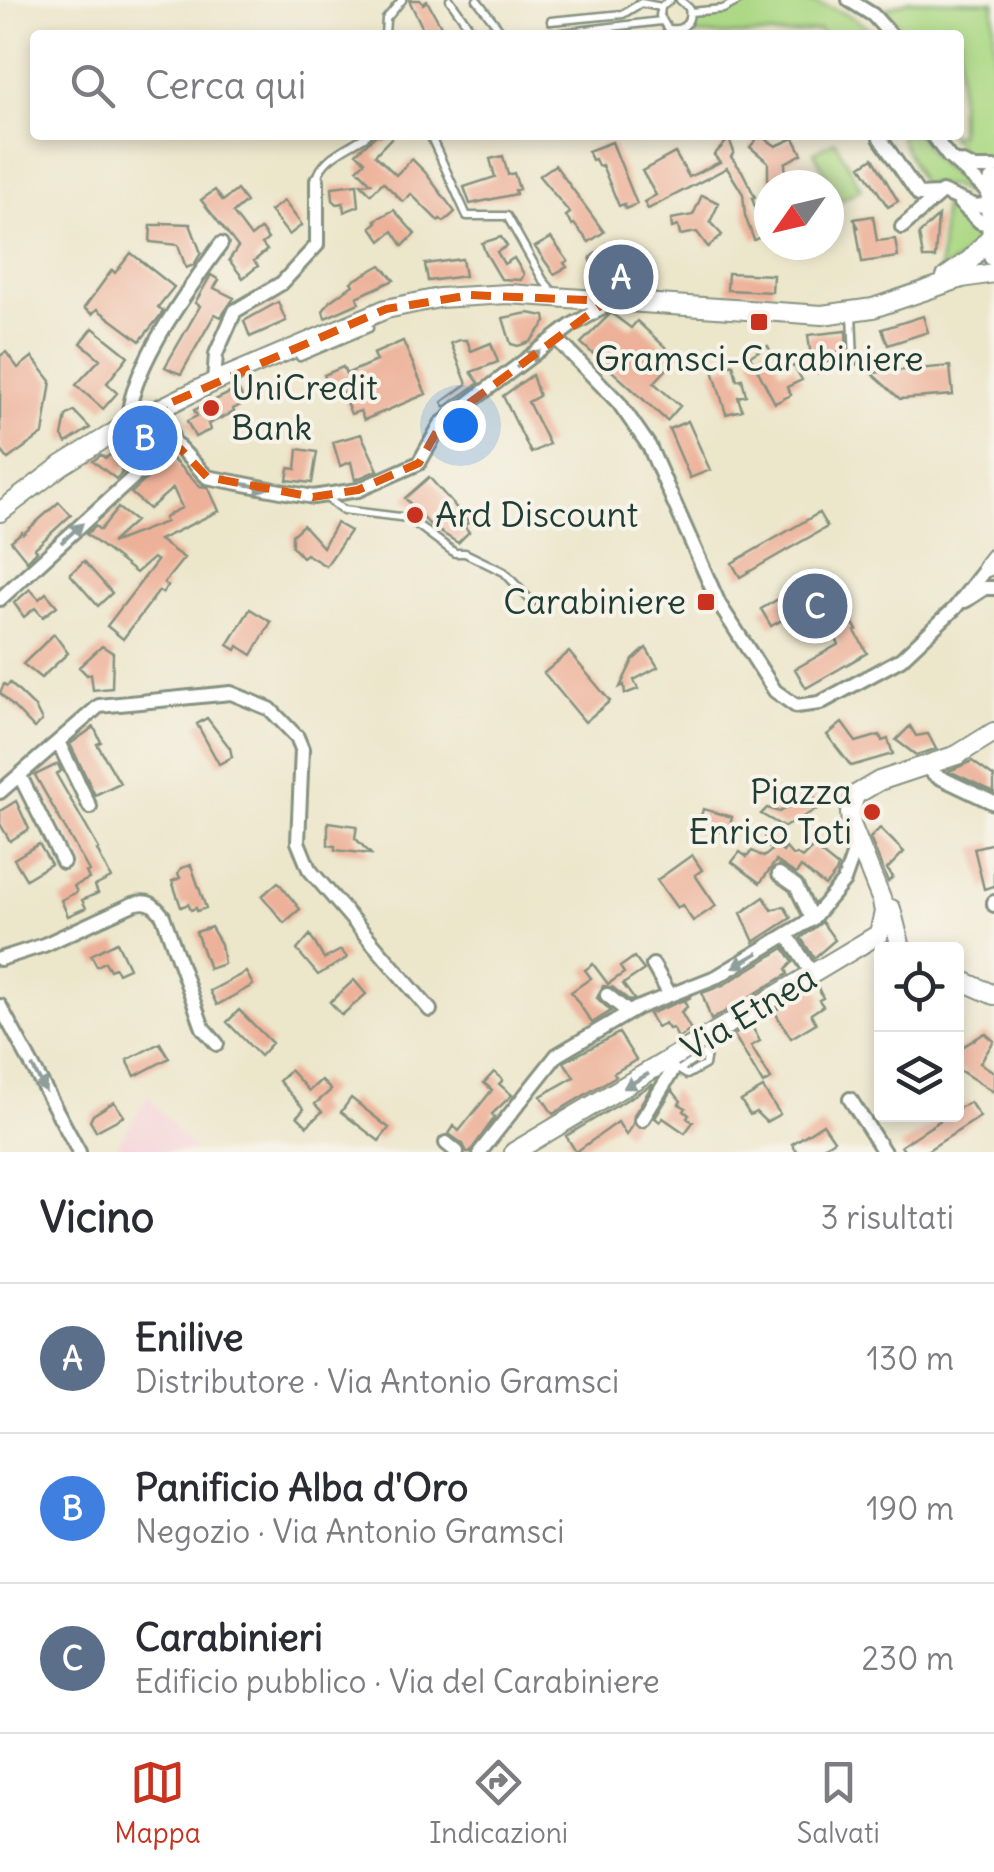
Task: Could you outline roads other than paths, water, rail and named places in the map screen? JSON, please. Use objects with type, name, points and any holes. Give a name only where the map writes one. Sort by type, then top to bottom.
[{"type":"main road","points":[[992,208],[994,256]]},
{"type":"main road","points":[[928,290],[971,260],[992,208]]},
{"type":"main road","points":[[0,512],[62,464],[163,406],[367,316],[416,302],[471,295],[558,298],[798,316],[872,308],[973,275],[994,273]]},
{"type":"main road","points":[[901,942],[889,902],[857,844],[850,812],[856,795],[879,781],[957,755],[994,732]]},
{"type":"main road","points":[[874,878],[884,912],[880,934],[890,935],[897,942]]},
{"type":"main road","name":"Via Etnea","points":[[514,1152],[674,1067],[880,934]]},
{"type":"main road","points":[[964,981],[993,992]]},
{"type":"street","points":[[849,0],[873,15],[886,30]]},
{"type":"street","points":[[881,140],[919,195],[946,192],[959,201],[992,208]]},
{"type":"street","points":[[936,140],[992,208]]},
{"type":"street","points":[[949,157],[975,168],[994,168]]},
{"type":"street","points":[[214,382],[216,354],[235,311],[282,283],[317,245],[316,180]]},
{"type":"street","points":[[902,227],[922,213],[938,194]]},
{"type":"street","points":[[128,424],[133,385],[220,244]]},
{"type":"street","points":[[163,406],[173,441],[207,476],[324,496],[358,490],[419,462],[440,424],[604,307],[602,300]]},
{"type":"street","points":[[556,338],[634,421],[649,446],[719,604],[785,701],[796,706],[814,706],[880,673],[912,650],[956,608],[992,563]]},
{"type":"street","points":[[0,599],[173,441]]},
{"type":"street","points":[[956,608],[985,588],[994,588]]},
{"type":"street","points":[[0,792],[89,713],[109,703],[223,692],[270,709],[302,749],[298,842],[308,870],[430,1010]]},
{"type":"street","points":[[58,742],[90,807]]},
{"type":"street","points":[[926,766],[934,774],[994,803]]},
{"type":"street","points":[[20,776],[63,862]]},
{"type":"street","points":[[480,1152],[557,1055],[628,1012],[718,976],[812,919],[844,881],[857,844]]},
{"type":"street","points":[[779,874],[796,886],[812,919]]},
{"type":"street","points":[[0,959],[44,945],[133,904],[147,902],[163,916],[204,1028],[216,1044]]},
{"type":"street","points":[[788,936],[814,975]]},
{"type":"street","points":[[653,965],[670,995]]},
{"type":"street","points":[[607,995],[628,1012]]},
{"type":"street","points":[[0,1006],[79,1152]]},
{"type":"street","points":[[642,1120],[674,1067]]},
{"type":"street","points":[[850,1098],[884,1152]]},
{"type":"lane","points":[[386,30],[386,19],[402,0]]},
{"type":"lane","points":[[450,0],[471,30]]},
{"type":"lane","points":[[477,0],[500,30]]},
{"type":"lane","points":[[551,21],[623,14],[642,3],[661,7],[670,0]]},
{"type":"lane","points":[[586,30],[661,21],[672,30],[681,28],[688,22],[690,12],[681,0]]},
{"type":"lane","points":[[690,12],[723,9],[740,0]]},
{"type":"lane","points":[[661,7],[661,21]]},
{"type":"lane","points":[[316,180],[328,158],[359,140]]},
{"type":"lane","points":[[432,140],[467,216],[508,216],[543,280],[558,298]]},
{"type":"lane","points":[[602,300],[604,278],[595,259],[608,250],[628,249],[643,304]]},
{"type":"lane","points":[[604,278],[634,278]]},
{"type":"lane","points":[[816,370],[854,361],[852,311]]},
{"type":"lane","points":[[324,496],[343,510],[408,518],[454,552],[465,553],[504,572],[532,602]]},
{"type":"place","name":"Enilive","points":[[621,277]]},
{"type":"place","name":"Gramsci-Carabiniere","points":[[759,322]]},
{"type":"place","name":"UniCredit Bank","points":[[211,408]]},
{"type":"place","name":"Panificio Alba d'Oro","points":[[145,438]]},
{"type":"place","name":"Ard Discount","points":[[415,515]]},
{"type":"place","name":"Carabiniere","points":[[706,602]]},
{"type":"place","name":"Carabinieri","points":[[815,606]]},
{"type":"place","name":"Piazza Enrico Toti","points":[[872,812]]}]
